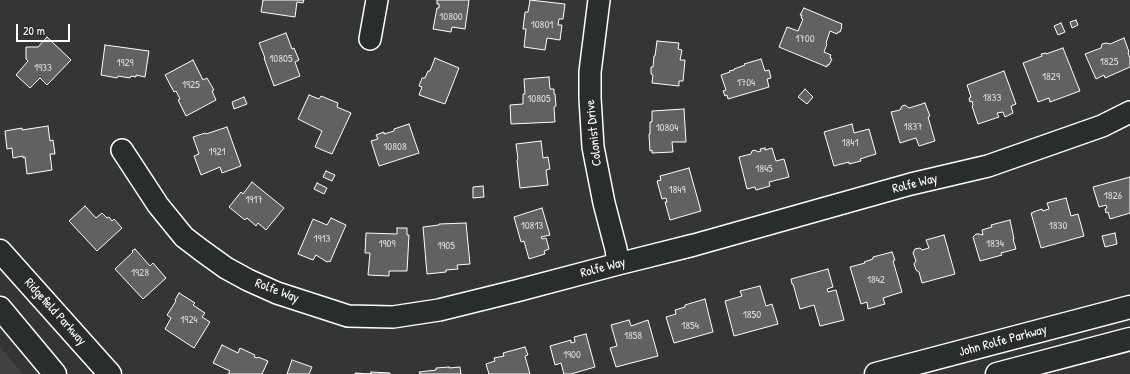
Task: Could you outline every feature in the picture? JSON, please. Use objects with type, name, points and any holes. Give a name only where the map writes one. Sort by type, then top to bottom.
[{"type":"main road","name":"Ridgefield Parkway","points":[[0,251],[110,374]]},
{"type":"main road","name":"John Rolfe Parkway","points":[[876,374],[1130,307]]},
{"type":"main road","points":[[0,308],[55,374]]},
{"type":"main road","points":[[997,374],[1130,339]]},
{"type":"street","points":[[370,39],[376,0]]},
{"type":"street","name":"Colonist Drive","points":[[599,0],[590,72],[593,147],[618,264]]},
{"type":"street","name":"Rolfe Way","points":[[122,150],[158,205],[184,236],[226,268],[277,293],[348,316],[393,317],[439,310],[516,291],[694,245],[911,184],[988,166],[1102,126],[1130,112]]},
{"type":"shaded area","points":[[0,347],[23,374],[0,374]]},
{"type":"building","points":[[263,0],[304,0],[303,3],[297,2],[295,17],[261,12]]},
{"type":"building","points":[[437,0],[469,0],[465,29],[452,27],[451,32],[433,29],[437,8],[439,8]]},
{"type":"building","points":[[530,0],[565,4],[563,19],[559,19],[558,25],[562,25],[560,40],[547,38],[545,50],[524,47],[526,29],[523,29],[525,12],[528,12]]},
{"type":"building","points":[[804,8],[842,24],[840,32],[837,34],[830,31],[824,52],[831,55],[830,58],[832,59],[827,67],[779,47],[787,27],[798,31],[803,19],[801,18],[802,15],[800,15]]},
{"type":"building","points":[[1076,20],[1078,25],[1072,28],[1070,22]]},
{"type":"building","points":[[1061,23],[1065,32],[1058,35],[1054,26]]},
{"type":"building","points":[[286,33],[292,49],[294,48],[299,60],[295,62],[300,76],[274,86],[259,43]]},
{"type":"building","points":[[47,37],[71,60],[47,85],[40,78],[30,88],[16,75],[28,61],[26,59],[26,47],[38,47]]},
{"type":"building","points":[[1124,38],[1129,52],[1130,67],[1105,78],[1104,75],[1096,79],[1085,54],[1101,48],[1102,44],[1110,44]]},
{"type":"building","points":[[657,41],[679,43],[678,49],[682,50],[680,60],[685,60],[683,81],[679,81],[679,86],[652,83],[653,75],[651,74],[651,67],[653,67]]},
{"type":"building","points":[[105,45],[149,51],[145,77],[136,75],[136,77],[131,76],[130,78],[118,76],[117,78],[101,75]]},
{"type":"building","points":[[1063,48],[1080,91],[1050,102],[1049,98],[1038,102],[1023,63],[1042,56],[1041,54],[1046,54]]},
{"type":"building","points":[[435,58],[459,68],[445,104],[419,95],[422,87],[419,86],[422,78],[425,78],[428,71],[430,71]]},
{"type":"building","points":[[761,59],[765,71],[769,70],[771,78],[767,79],[769,87],[728,99],[727,95],[725,96],[723,91],[726,90],[721,75],[745,65],[744,64]]},
{"type":"building","points":[[193,60],[203,80],[207,78],[214,90],[212,91],[216,100],[186,116],[178,100],[180,99],[176,91],[174,92],[165,75]]},
{"type":"building","points":[[1004,71],[1016,104],[1011,106],[1013,113],[1005,117],[1003,112],[997,113],[999,117],[978,124],[972,106],[972,101],[970,102],[969,98],[971,97],[967,85]]},
{"type":"building","points":[[549,77],[550,89],[554,89],[555,94],[555,122],[511,124],[510,105],[523,104],[523,94],[525,94],[524,79]]},
{"type":"building","points":[[805,89],[813,97],[807,104],[798,97]]},
{"type":"building","points":[[309,95],[319,99],[321,96],[338,103],[337,107],[351,113],[332,154],[315,147],[322,131],[298,119]]},
{"type":"building","points":[[244,97],[247,104],[234,109],[232,102]]},
{"type":"building","points":[[925,103],[930,116],[928,117],[935,141],[919,146],[916,138],[900,143],[891,112],[900,110],[902,106],[905,105],[909,108]]},
{"type":"building","points":[[684,109],[686,142],[672,142],[673,152],[652,153],[652,150],[650,151],[649,134],[650,122],[652,122],[652,111]]},
{"type":"building","points":[[409,124],[419,153],[379,166],[371,141],[378,139],[376,135],[394,131],[394,129]]},
{"type":"building","points":[[852,124],[854,133],[869,129],[876,154],[860,159],[861,161],[849,164],[849,162],[834,166],[824,132]]},
{"type":"building","points":[[48,126],[50,141],[53,140],[55,154],[50,154],[52,170],[27,174],[25,157],[13,158],[12,148],[7,149],[5,131]]},
{"type":"building","points":[[227,127],[241,166],[222,173],[220,167],[201,175],[194,156],[199,154],[193,137]]},
{"type":"building","points":[[541,141],[543,158],[548,157],[550,169],[546,170],[548,185],[520,188],[516,144]]},
{"type":"building","points":[[765,148],[765,150],[772,148],[776,161],[784,159],[789,177],[769,182],[770,186],[756,190],[755,187],[747,189],[739,157],[751,154],[752,151],[755,150],[758,152],[761,151],[760,149]]},
{"type":"building","points":[[689,168],[701,211],[670,220],[665,202],[667,202],[666,198],[662,199],[657,181],[661,180],[660,176]]},
{"type":"building","points":[[326,171],[335,175],[332,181],[323,177]]},
{"type":"building","points":[[1130,177],[1130,213],[1110,219],[1108,212],[1106,213],[1106,205],[1099,207],[1093,187]]},
{"type":"building","points":[[252,182],[284,208],[266,230],[258,223],[256,226],[247,218],[245,220],[229,207],[241,192],[243,194]]},
{"type":"building","points":[[317,183],[327,188],[324,194],[314,189]]},
{"type":"building","points":[[483,186],[484,197],[473,198],[473,187]]},
{"type":"building","points":[[1066,198],[1071,216],[1078,214],[1084,236],[1041,248],[1031,213],[1042,209],[1043,211],[1049,209],[1047,203]]},
{"type":"building","points":[[85,206],[96,218],[102,213],[107,218],[109,217],[112,221],[114,219],[122,228],[97,251],[69,221]]},
{"type":"building","points":[[542,208],[550,235],[541,237],[542,239],[546,238],[549,249],[544,251],[545,254],[529,259],[524,241],[521,242],[514,217]]},
{"type":"building","points":[[331,218],[346,225],[330,262],[327,262],[316,255],[313,260],[298,254],[313,219],[327,225]]},
{"type":"building","points":[[1010,220],[1016,249],[1001,253],[1002,255],[980,261],[973,237],[976,234],[983,235],[982,230],[992,227],[991,225]]},
{"type":"building","points":[[466,223],[470,264],[457,265],[458,269],[446,270],[446,272],[427,274],[423,227],[439,224]]},
{"type":"building","points":[[397,228],[407,228],[407,235],[409,235],[407,271],[389,271],[389,276],[368,275],[370,253],[365,253],[366,233],[397,234]]},
{"type":"building","points":[[1115,233],[1117,244],[1105,247],[1102,236]]},
{"type":"building","points":[[944,235],[955,274],[922,283],[919,272],[916,270],[914,264],[916,261],[913,253],[915,249],[920,248],[922,250],[929,248],[926,240]]},
{"type":"building","points":[[135,249],[150,266],[153,263],[166,278],[143,299],[115,269]]},
{"type":"building","points":[[892,252],[895,260],[893,261],[902,292],[883,298],[885,304],[868,309],[867,302],[861,304],[850,267],[865,263],[864,262],[873,259],[873,257]]},
{"type":"building","points":[[828,269],[833,287],[827,289],[828,292],[836,290],[844,320],[820,326],[814,305],[800,309],[791,279]]},
{"type":"building","points":[[760,286],[766,306],[772,304],[778,324],[734,336],[725,301],[742,296],[740,291]]},
{"type":"building","points":[[179,293],[195,303],[193,305],[205,313],[202,317],[210,322],[194,348],[165,329],[171,318],[167,315]]},
{"type":"building","points":[[705,299],[713,332],[674,343],[666,317],[676,314],[675,310],[685,307],[685,305]]},
{"type":"building","points":[[629,320],[631,326],[648,320],[658,356],[616,367],[610,348],[617,346],[611,325]]},
{"type":"building","points":[[586,334],[595,367],[571,374],[564,374],[561,363],[555,365],[550,346],[571,340],[571,343],[575,342],[574,337]]},
{"type":"building","points":[[222,345],[238,353],[240,348],[255,355],[254,357],[268,361],[262,374],[228,374],[230,371],[213,363]]},
{"type":"building","points":[[525,347],[528,355],[525,356],[530,374],[489,374],[486,364],[495,361],[494,358],[504,356],[503,353]]},
{"type":"building","points":[[292,360],[312,367],[309,374],[287,374]]},
{"type":"building","points":[[460,367],[461,374],[420,374],[419,372],[436,370],[436,368]]},
{"type":"building","points":[[371,372],[390,373],[390,374],[370,374]]}]
